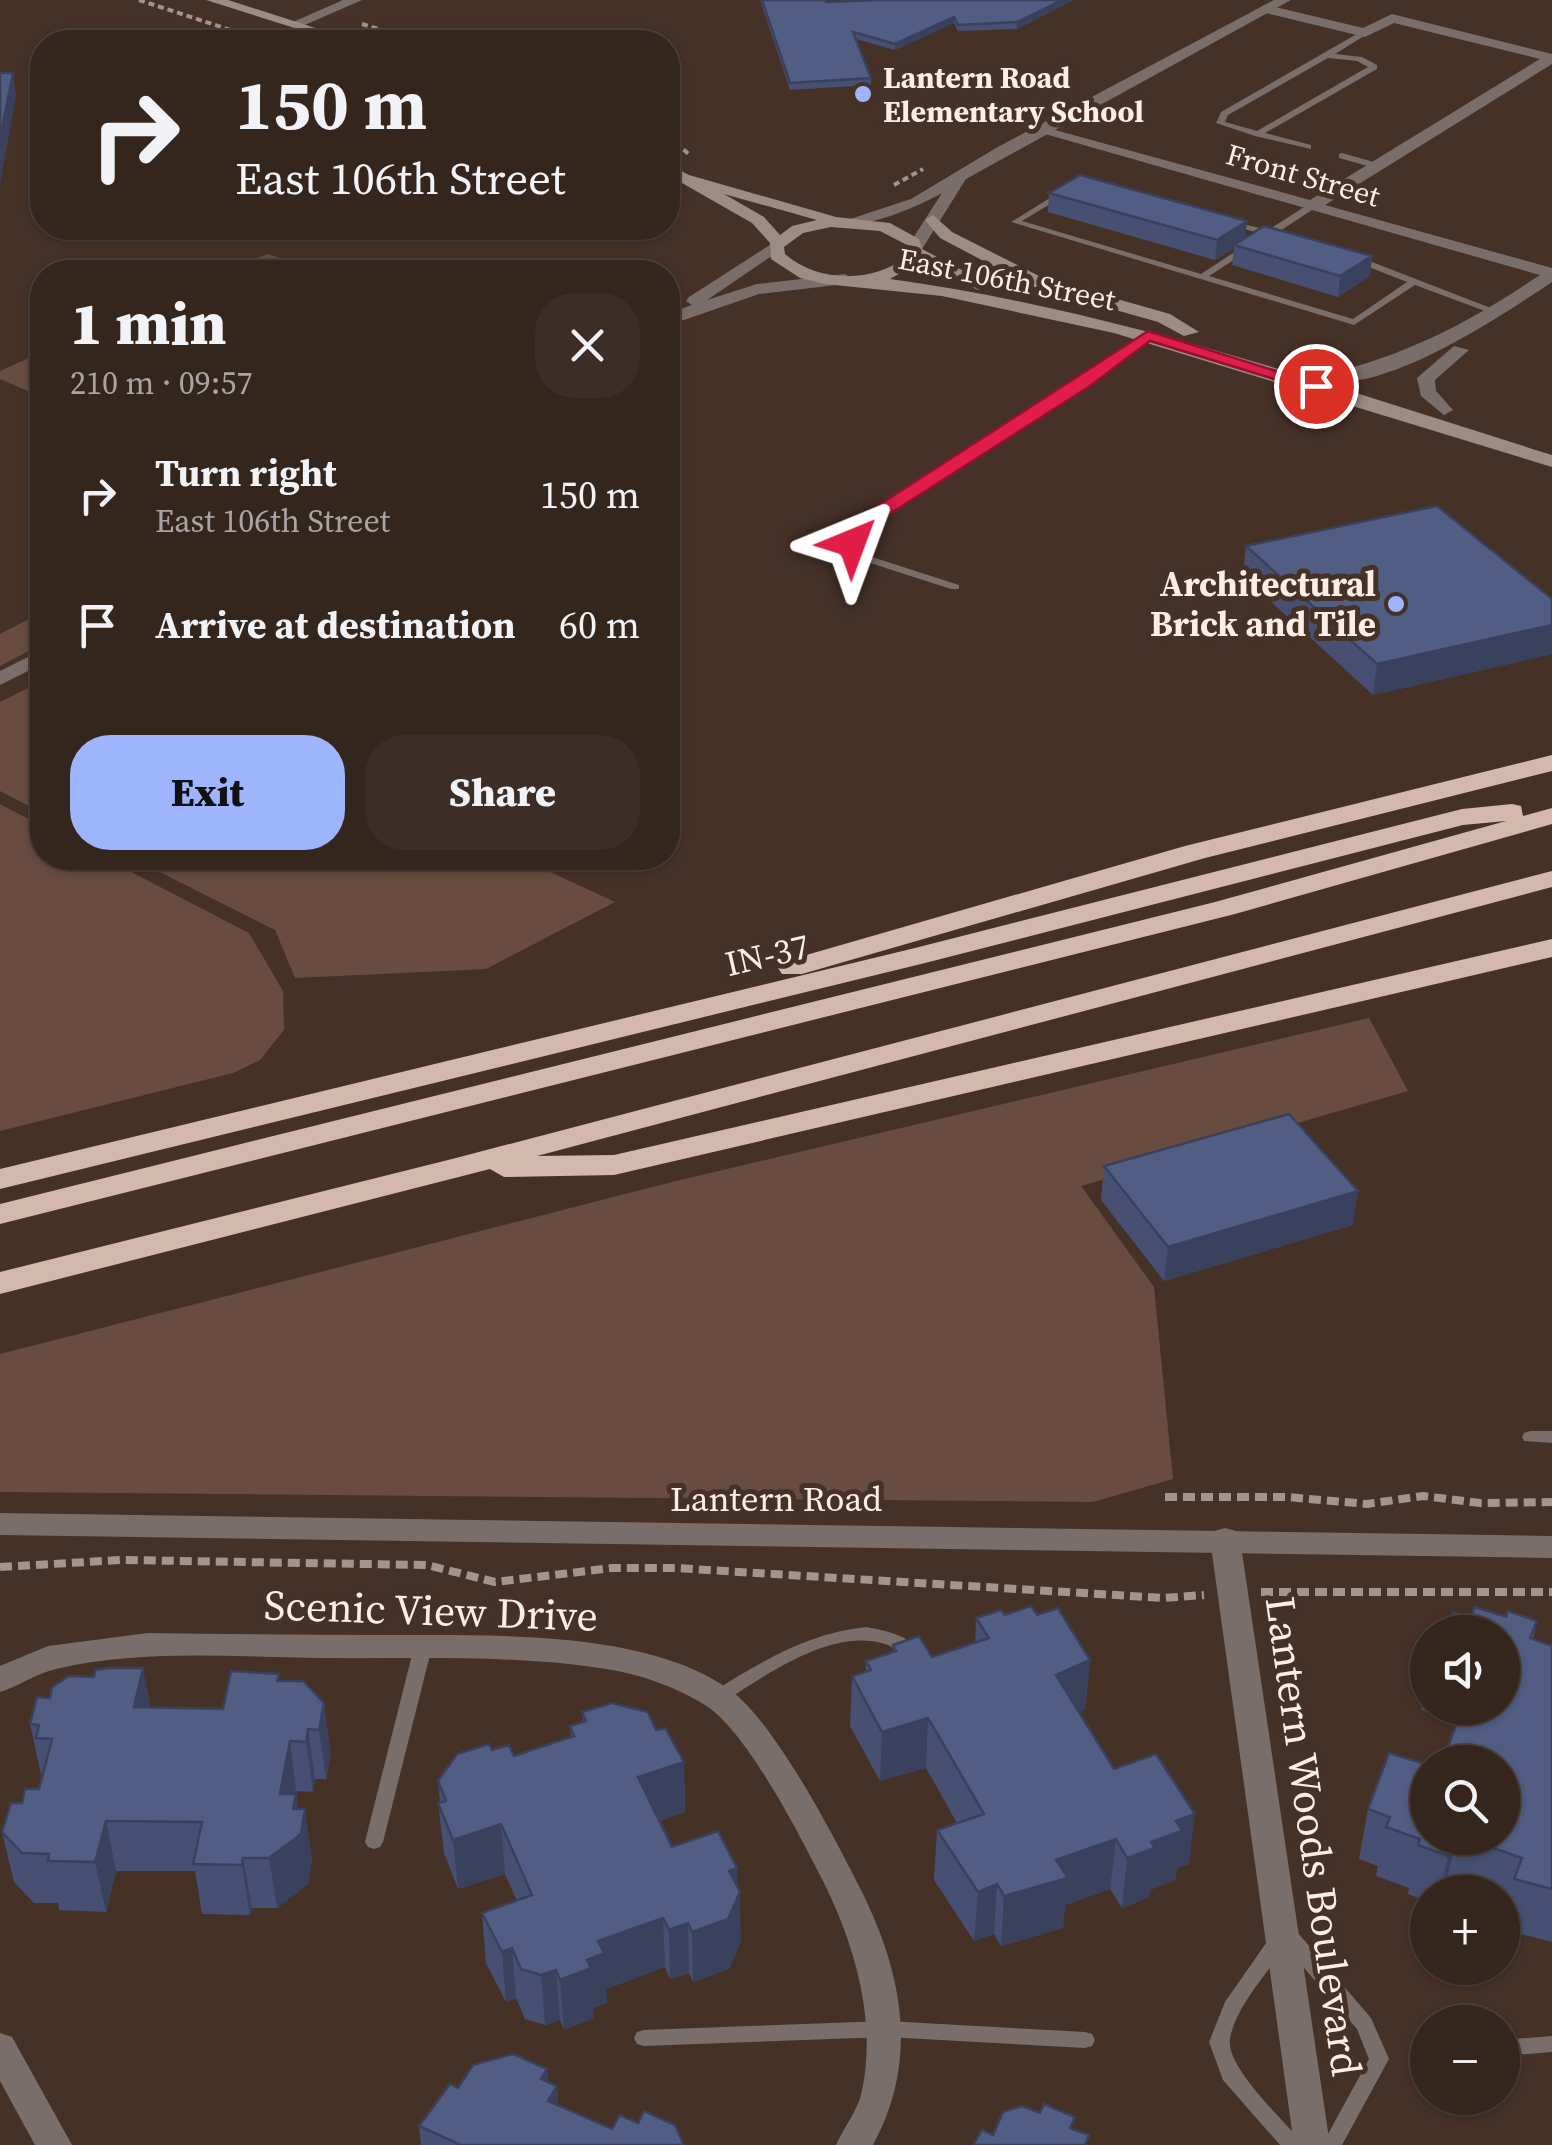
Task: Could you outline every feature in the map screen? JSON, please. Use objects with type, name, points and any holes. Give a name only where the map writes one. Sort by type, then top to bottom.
[{"type":"highway","points":[[560,1039],[1196,852],[1552,763]]},
{"type":"highway","name":"IN-37","points":[[0,1179],[560,1039],[752,998],[1462,817],[1552,808]]},
{"type":"highway","points":[[0,1214],[1225,908],[1552,816]]},
{"type":"highway","points":[[0,1283],[456,1168],[1552,879]]},
{"type":"highway","points":[[456,1168],[614,1165],[1552,948]]},
{"type":"main road","points":[[213,0],[310,30]]},
{"type":"main road","points":[[680,176],[758,220],[777,244],[808,226],[846,222]]},
{"type":"main road","points":[[684,178],[846,222]]},
{"type":"main road","points":[[933,220],[946,235],[1037,282],[1164,318],[1190,332]]},
{"type":"main road","name":"East 106th Street","points":[[846,222],[893,229],[959,278],[1190,332],[1552,444]]},
{"type":"main road","name":"East 106th Street","points":[[777,244],[780,260],[792,268],[924,287],[1148,335],[1552,461]]},
{"type":"main road","points":[[849,279],[897,271],[917,249]]},
{"type":"street","points":[[293,25],[355,0]]},
{"type":"street","points":[[846,222],[907,206],[960,180],[1039,130],[1284,0]]},
{"type":"street","points":[[1267,9],[1365,33],[1392,18],[1552,58]]},
{"type":"street","points":[[1312,206],[1552,58]]},
{"type":"street","name":"Front Street","points":[[1039,130],[1552,273]]},
{"type":"street","points":[[917,249],[960,180]]},
{"type":"street","points":[[680,315],[777,244]]},
{"type":"street","points":[[1337,377],[1384,368],[1430,352],[1552,273]]},
{"type":"street","points":[[680,317],[758,289],[849,279]]},
{"type":"street","points":[[1444,410],[1427,392],[1426,378],[1481,332],[1490,316]]},
{"type":"street","points":[[0,679],[30,663]]},
{"type":"street","name":"Lantern Road","points":[[0,1524],[631,1536],[1225,1539],[1552,1547]]},
{"type":"street","name":"Lantern Woods Boulevard","points":[[1225,1539],[1312,2145]]},
{"type":"street","name":"Scenic View Drive","points":[[0,1680],[48,1658],[148,1645],[423,1647],[607,1657],[689,1680],[718,1696],[746,1724],[864,1931],[886,2028],[879,2093],[854,2145]]},
{"type":"street","points":[[0,2048],[54,2145]]},
{"type":"lane","points":[[1308,147],[1220,123],[1224,114],[1365,33]]},
{"type":"lane","points":[[1258,134],[1374,67],[1350,57],[1326,55]]},
{"type":"lane","points":[[1342,156],[1378,166]]},
{"type":"lane","points":[[1066,192],[1015,222],[1354,322],[1413,282]]},
{"type":"lane","points":[[1202,277],[1312,206]]},
{"type":"lane","points":[[1214,218],[1288,238]]},
{"type":"lane","points":[[1343,254],[1398,271],[1413,282],[1490,316]]},
{"type":"lane","points":[[955,587],[868,558],[852,543],[856,532],[1148,335]]},
{"type":"lane","points":[[1530,1437],[1552,1438]]},
{"type":"lane","points":[[718,1696],[782,1658],[837,1638],[884,1634],[929,1664]]},
{"type":"lane","points":[[374,1842],[423,1647]]},
{"type":"lane","points":[[1292,2145],[1230,2074],[1219,2042],[1232,2008],[1284,1932],[1364,2024],[1379,2059],[1332,2145]]},
{"type":"lane","points":[[644,2038],[886,2028],[1085,2040]]},
{"type":"lane","points":[[1520,2047],[1552,2044]]},
{"type":"path","points":[[139,0],[230,30]]},
{"type":"path","points":[[1166,1496],[1248,1496],[1367,1504],[1424,1496],[1480,1503],[1552,1502]]},
{"type":"path","points":[[0,1567],[121,1560],[427,1565],[495,1582],[612,1568],[675,1568],[1164,1598],[1233,1593],[1552,1592]]},
{"type":"shaded area","points":[[268,254],[286,260],[253,260]]},
{"type":"shaded area","points":[[30,357],[30,392],[0,379],[0,371]]},
{"type":"shaded area","points":[[30,618],[30,650],[0,666],[0,634]]},
{"type":"shaded area","points":[[30,687],[30,807],[0,791],[0,702]]},
{"type":"shaded area","points":[[0,804],[30,820],[30,870],[127,870],[249,933],[283,991],[284,1030],[260,1060],[233,1073],[0,1131]]},
{"type":"shaded area","points":[[156,870],[546,870],[615,902],[486,969],[295,978],[275,930]]},
{"type":"shaded area","points":[[1369,1018],[1408,1091],[1081,1186],[1154,1287],[1173,1479],[1093,1502],[0,1492],[0,1354],[672,1182]]},
{"type":"building","points":[[762,0],[1062,0],[1017,22],[958,25],[954,17],[895,44],[853,32],[871,78],[790,83]]},
{"type":"building","points":[[0,73],[13,73],[0,139]]},
{"type":"building","points":[[1080,175],[1247,221],[1217,240],[1049,193]]},
{"type":"building","points":[[1264,226],[1372,256],[1340,276],[1234,245]]},
{"type":"building","name":"Architectural Brick and Tile","points":[[1437,506],[1552,599],[1552,625],[1377,664],[1246,546]]},
{"type":"building","points":[[1289,1114],[1358,1191],[1168,1247],[1104,1166]]},
{"type":"building","points":[[1031,1606],[1037,1615],[1058,1608],[1090,1660],[1056,1675],[1114,1769],[1156,1754],[1195,1814],[1176,1821],[1182,1831],[1151,1842],[1155,1848],[1127,1858],[1116,1839],[1056,1860],[1068,1878],[1004,1896],[997,1884],[978,1892],[937,1830],[984,1814],[928,1718],[882,1732],[852,1676],[871,1670],[866,1661],[896,1651],[893,1645],[919,1636],[932,1657],[989,1638],[976,1618],[1001,1610],[1005,1615]]},
{"type":"building","points":[[1475,1607],[1500,1615],[1471,1615]]},
{"type":"building","points":[[1520,1615],[1537,1621],[1530,1638],[1552,1646],[1552,1889],[1520,1881],[1520,1875],[1516,1875],[1522,1858],[1513,1855],[1520,1855],[1520,1745],[1449,1745],[1456,1725],[1520,1725]]},
{"type":"building","points":[[143,1668],[134,1707],[223,1709],[231,1671],[279,1674],[277,1681],[303,1681],[324,1703],[319,1730],[308,1729],[306,1742],[290,1741],[280,1794],[296,1794],[293,1809],[305,1809],[301,1834],[269,1858],[243,1858],[242,1865],[193,1864],[202,1822],[106,1821],[95,1862],[48,1861],[49,1854],[22,1853],[2,1832],[11,1803],[22,1803],[25,1789],[39,1789],[52,1739],[36,1738],[39,1725],[30,1724],[37,1697],[50,1698],[52,1687],[69,1676],[94,1677],[95,1670]]},
{"type":"building","points":[[612,1703],[648,1712],[656,1730],[665,1728],[684,1762],[638,1777],[672,1847],[718,1831],[737,1868],[729,1871],[740,1892],[728,1919],[692,1932],[688,1923],[669,1930],[663,1918],[598,1941],[604,1953],[587,1960],[591,1968],[560,1980],[556,1970],[541,1975],[521,1969],[512,1948],[502,1952],[482,1913],[532,1895],[501,1824],[453,1840],[438,1803],[446,1801],[438,1781],[457,1754],[489,1744],[492,1750],[509,1745],[514,1756],[574,1736],[570,1726],[586,1721],[582,1712]]},
{"type":"building","points":[[1389,1753],[1410,1759],[1410,1835],[1386,1827],[1390,1817],[1368,1809]]},
{"type":"building","points":[[513,2054],[547,2069],[541,2079],[557,2086],[548,2101],[612,2129],[620,2115],[638,2123],[644,2111],[675,2125],[684,2145],[461,2145],[419,2126],[450,2084],[458,2088],[473,2065]]},
{"type":"building","points":[[1044,2104],[1075,2117],[1070,2128],[1089,2135],[1085,2145],[973,2145],[982,2130],[993,2135],[1003,2112],[1022,2106],[1040,2113]]},
{"type":"place","name":"Lantern Road Elementary School","points":[[863,94]]},
{"type":"place","name":"Architectural Brick and Tile","points":[[1396,604]]},
{"type":"route","points":[[852,543],[856,532],[871,518],[1084,382],[1148,335],[1316,386]]}]
